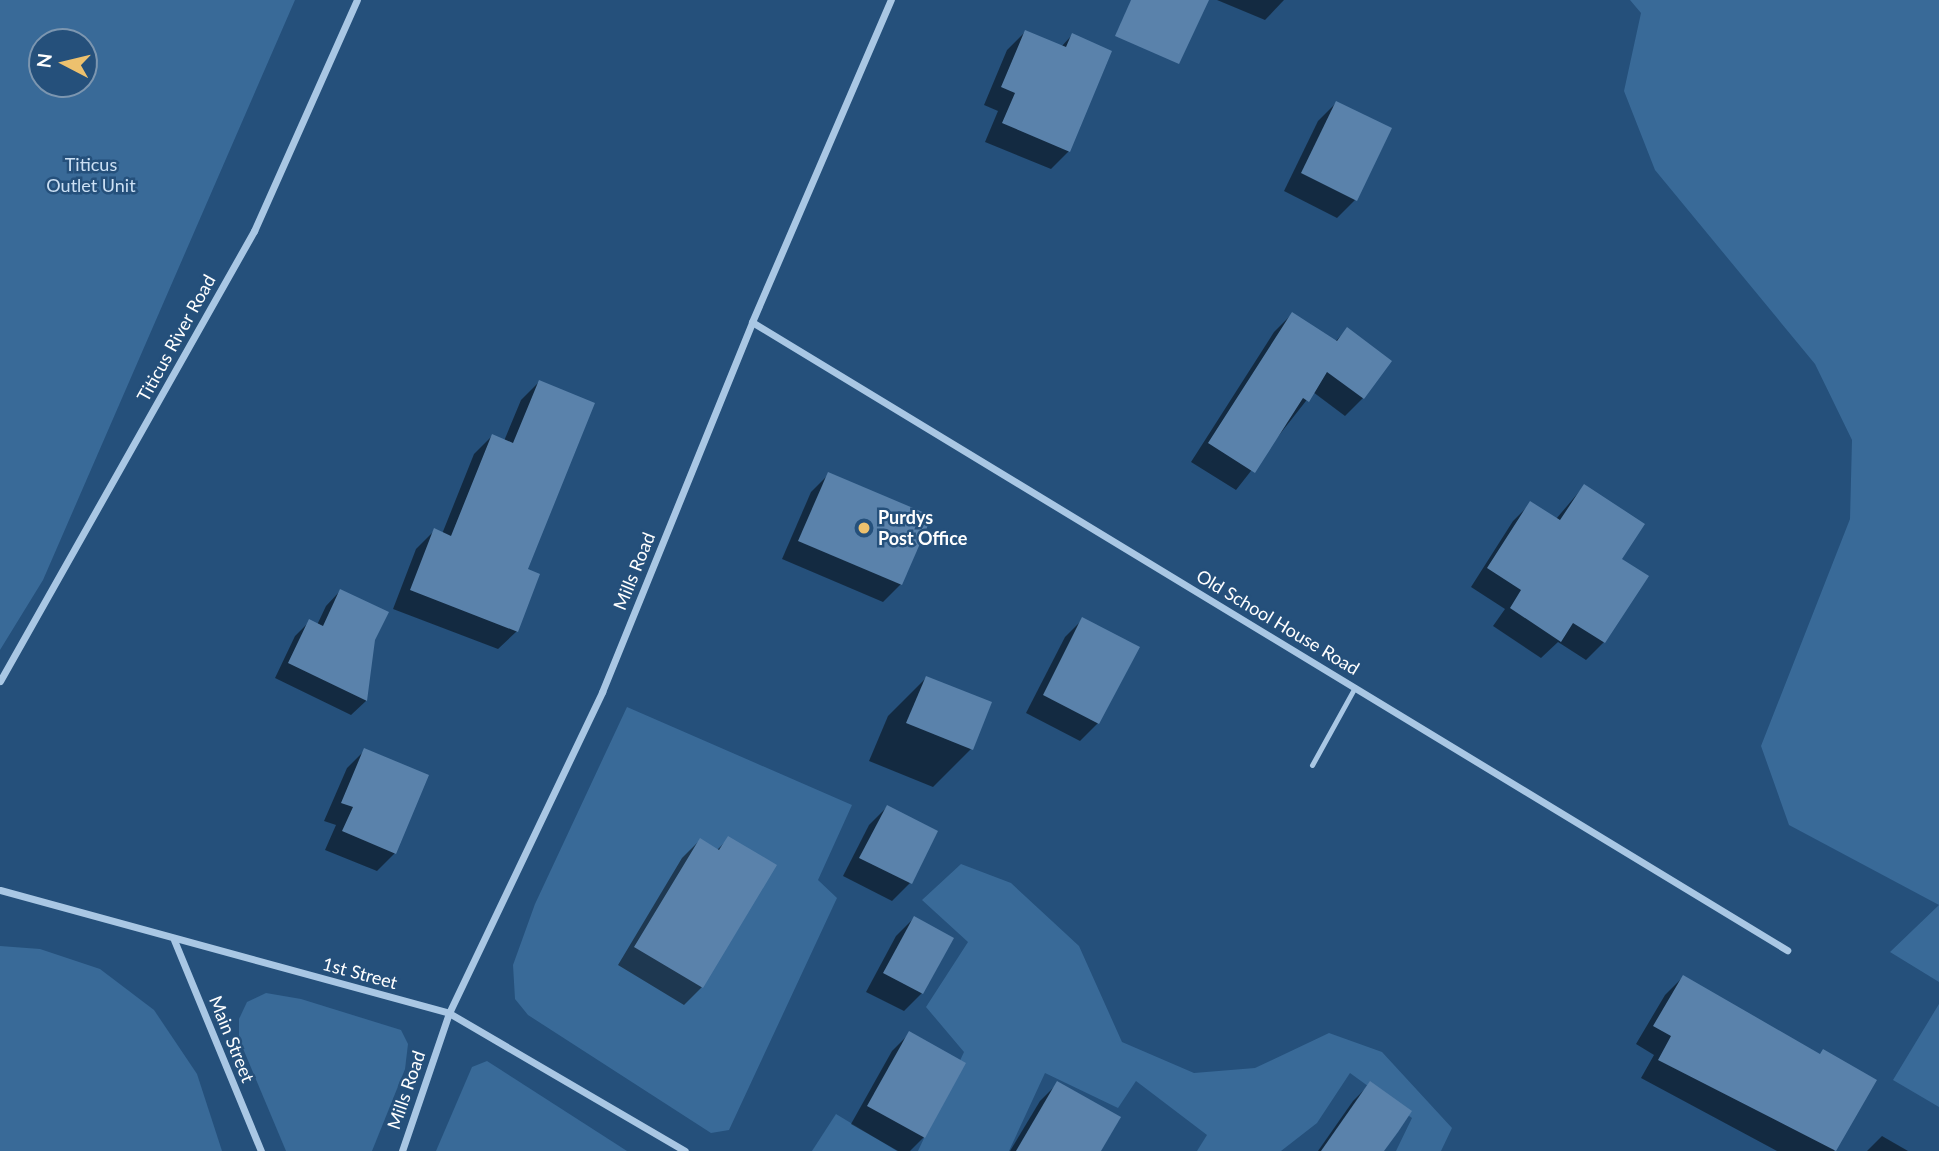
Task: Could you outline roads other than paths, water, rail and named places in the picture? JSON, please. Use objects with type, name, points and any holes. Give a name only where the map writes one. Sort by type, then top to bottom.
[{"type":"street","name":"Titicus River Road","points":[[0,681],[254,231],[357,0]]},
{"type":"street","name":"Mills Road","points":[[402,1151],[449,1013],[602,692],[752,322],[891,0]]},
{"type":"street","name":"Old School House Road","points":[[752,322],[1787,950]]},
{"type":"street","name":"1st Street","points":[[0,890],[174,940],[449,1013],[685,1151]]},
{"type":"street","name":"Main Street","points":[[174,940],[261,1151]]},
{"type":"lane","points":[[1312,765],[1355,687]]},
{"type":"place","name":"Purdys Post Office","points":[[864,528]]},
{"type":"park label","name":"Titicus Outlet Unit","points":[[91,175]]}]
